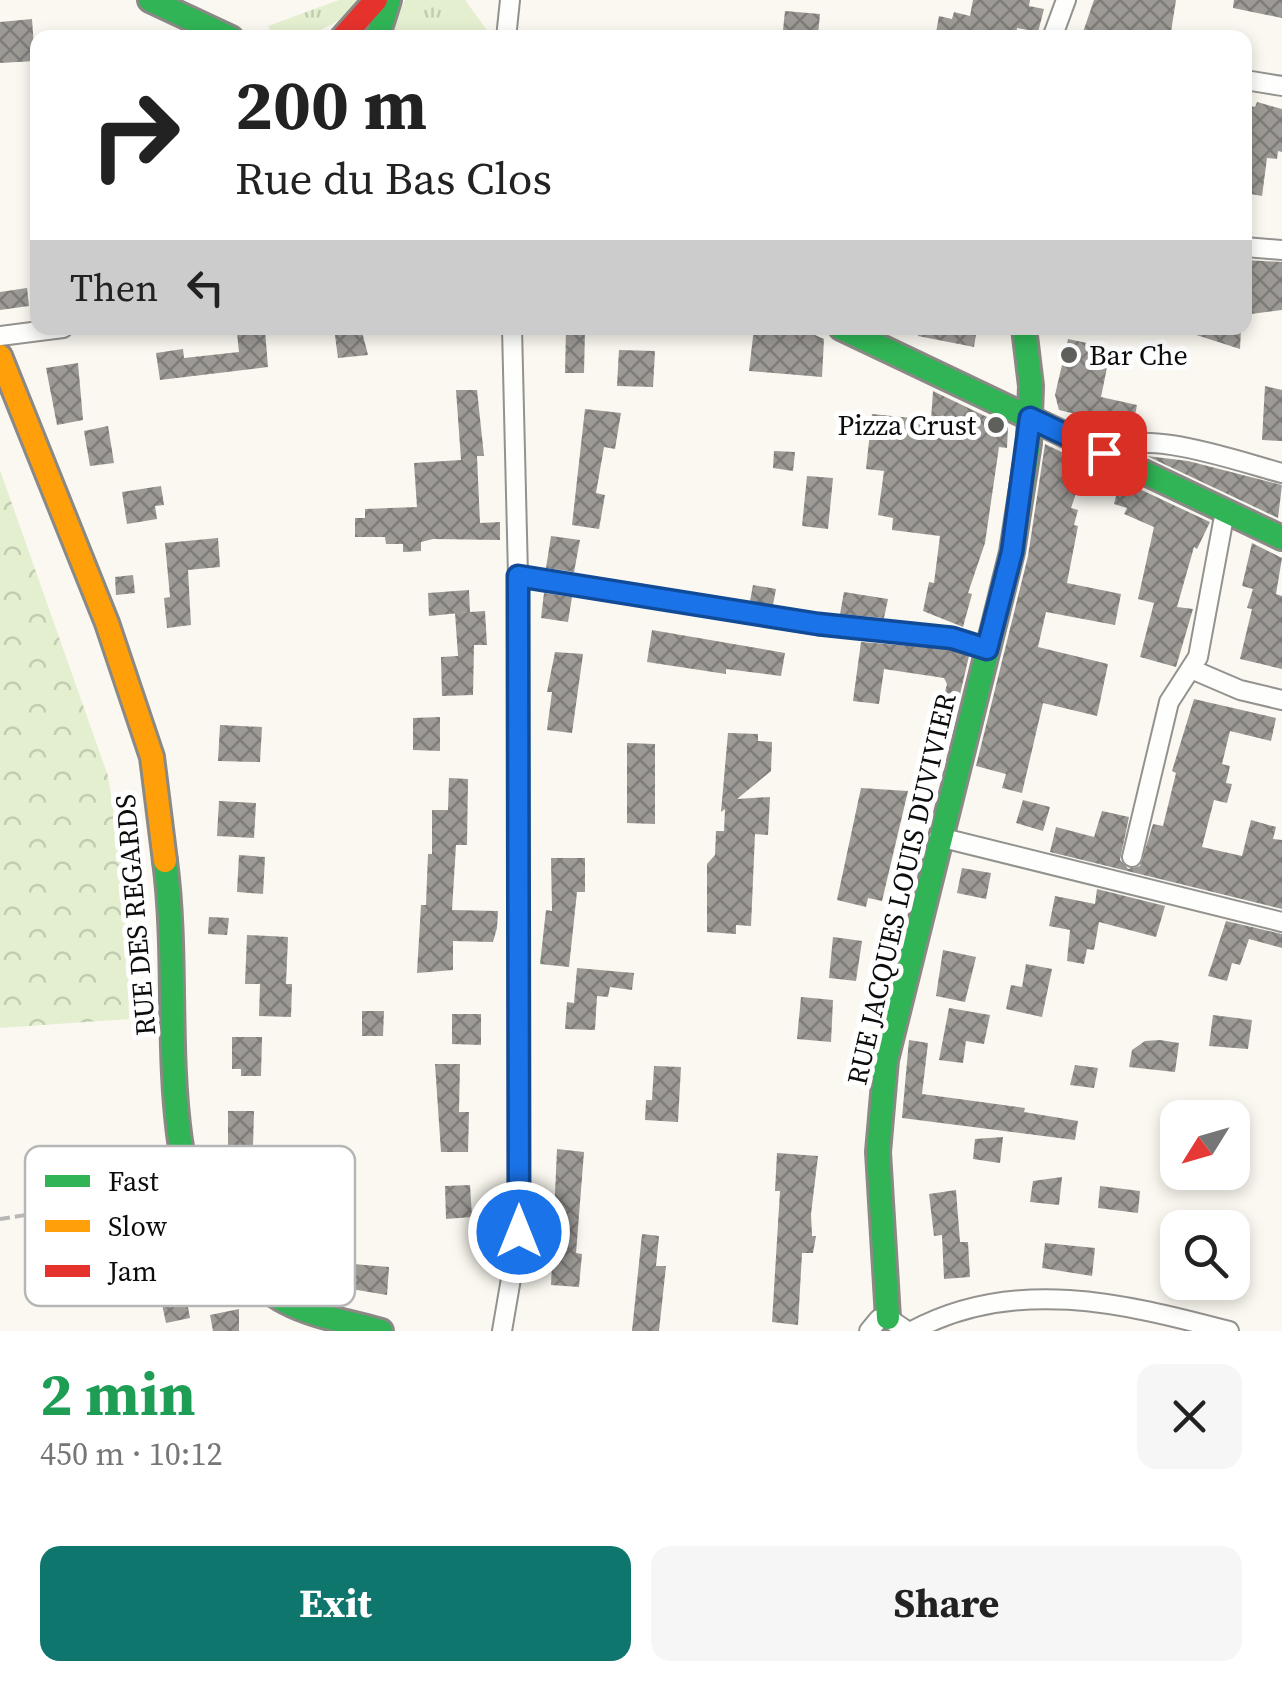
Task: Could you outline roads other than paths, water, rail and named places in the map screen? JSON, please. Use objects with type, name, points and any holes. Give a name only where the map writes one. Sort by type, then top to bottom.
[{"type":"street","points":[[150,0],[214,30]]},
{"type":"street","points":[[157,0],[215,30]]},
{"type":"street","points":[[347,30],[376,0]]},
{"type":"street","points":[[380,30],[389,0]]},
{"type":"street","points":[[507,30],[510,0]]},
{"type":"street","points":[[1055,30],[1066,0]]},
{"type":"street","points":[[1252,81],[1282,86]]},
{"type":"street","points":[[1252,248],[1282,250]]},
{"type":"street","points":[[0,336],[30,332]]},
{"type":"street","points":[[502,1331],[519,1232],[518,576],[512,335]]},
{"type":"street","points":[[856,335],[1282,538]]},
{"type":"street","name":"RUE JACQUES LOUIS DUVIVIER","points":[[894,1328],[878,1152],[886,1060],[1012,552],[1030,418],[1024,335]]},
{"type":"street","name":"RUE DES REGARDS","points":[[0,356],[107,623],[152,757],[171,905],[181,1146]]},
{"type":"street","points":[[1104,453],[1118,442],[1143,441],[1282,473]]},
{"type":"street","points":[[1130,871],[1169,702],[1198,658],[1225,511]]},
{"type":"street","points":[[518,576],[818,624],[952,638],[987,649]]},
{"type":"street","points":[[1191,668],[1240,690],[1282,700]]},
{"type":"street","points":[[939,837],[1130,871],[1282,922]]},
{"type":"street","points":[[894,1328],[977,1304],[1060,1296],[1160,1312],[1229,1331]]},
{"type":"street","name":"RUE DES REGARDS","points":[[292,1306],[321,1324],[381,1331]]},
{"type":"place","name":"Bar Che","points":[[1069,355]]},
{"type":"place","name":"Pizza Crust","points":[[996,425]]}]
